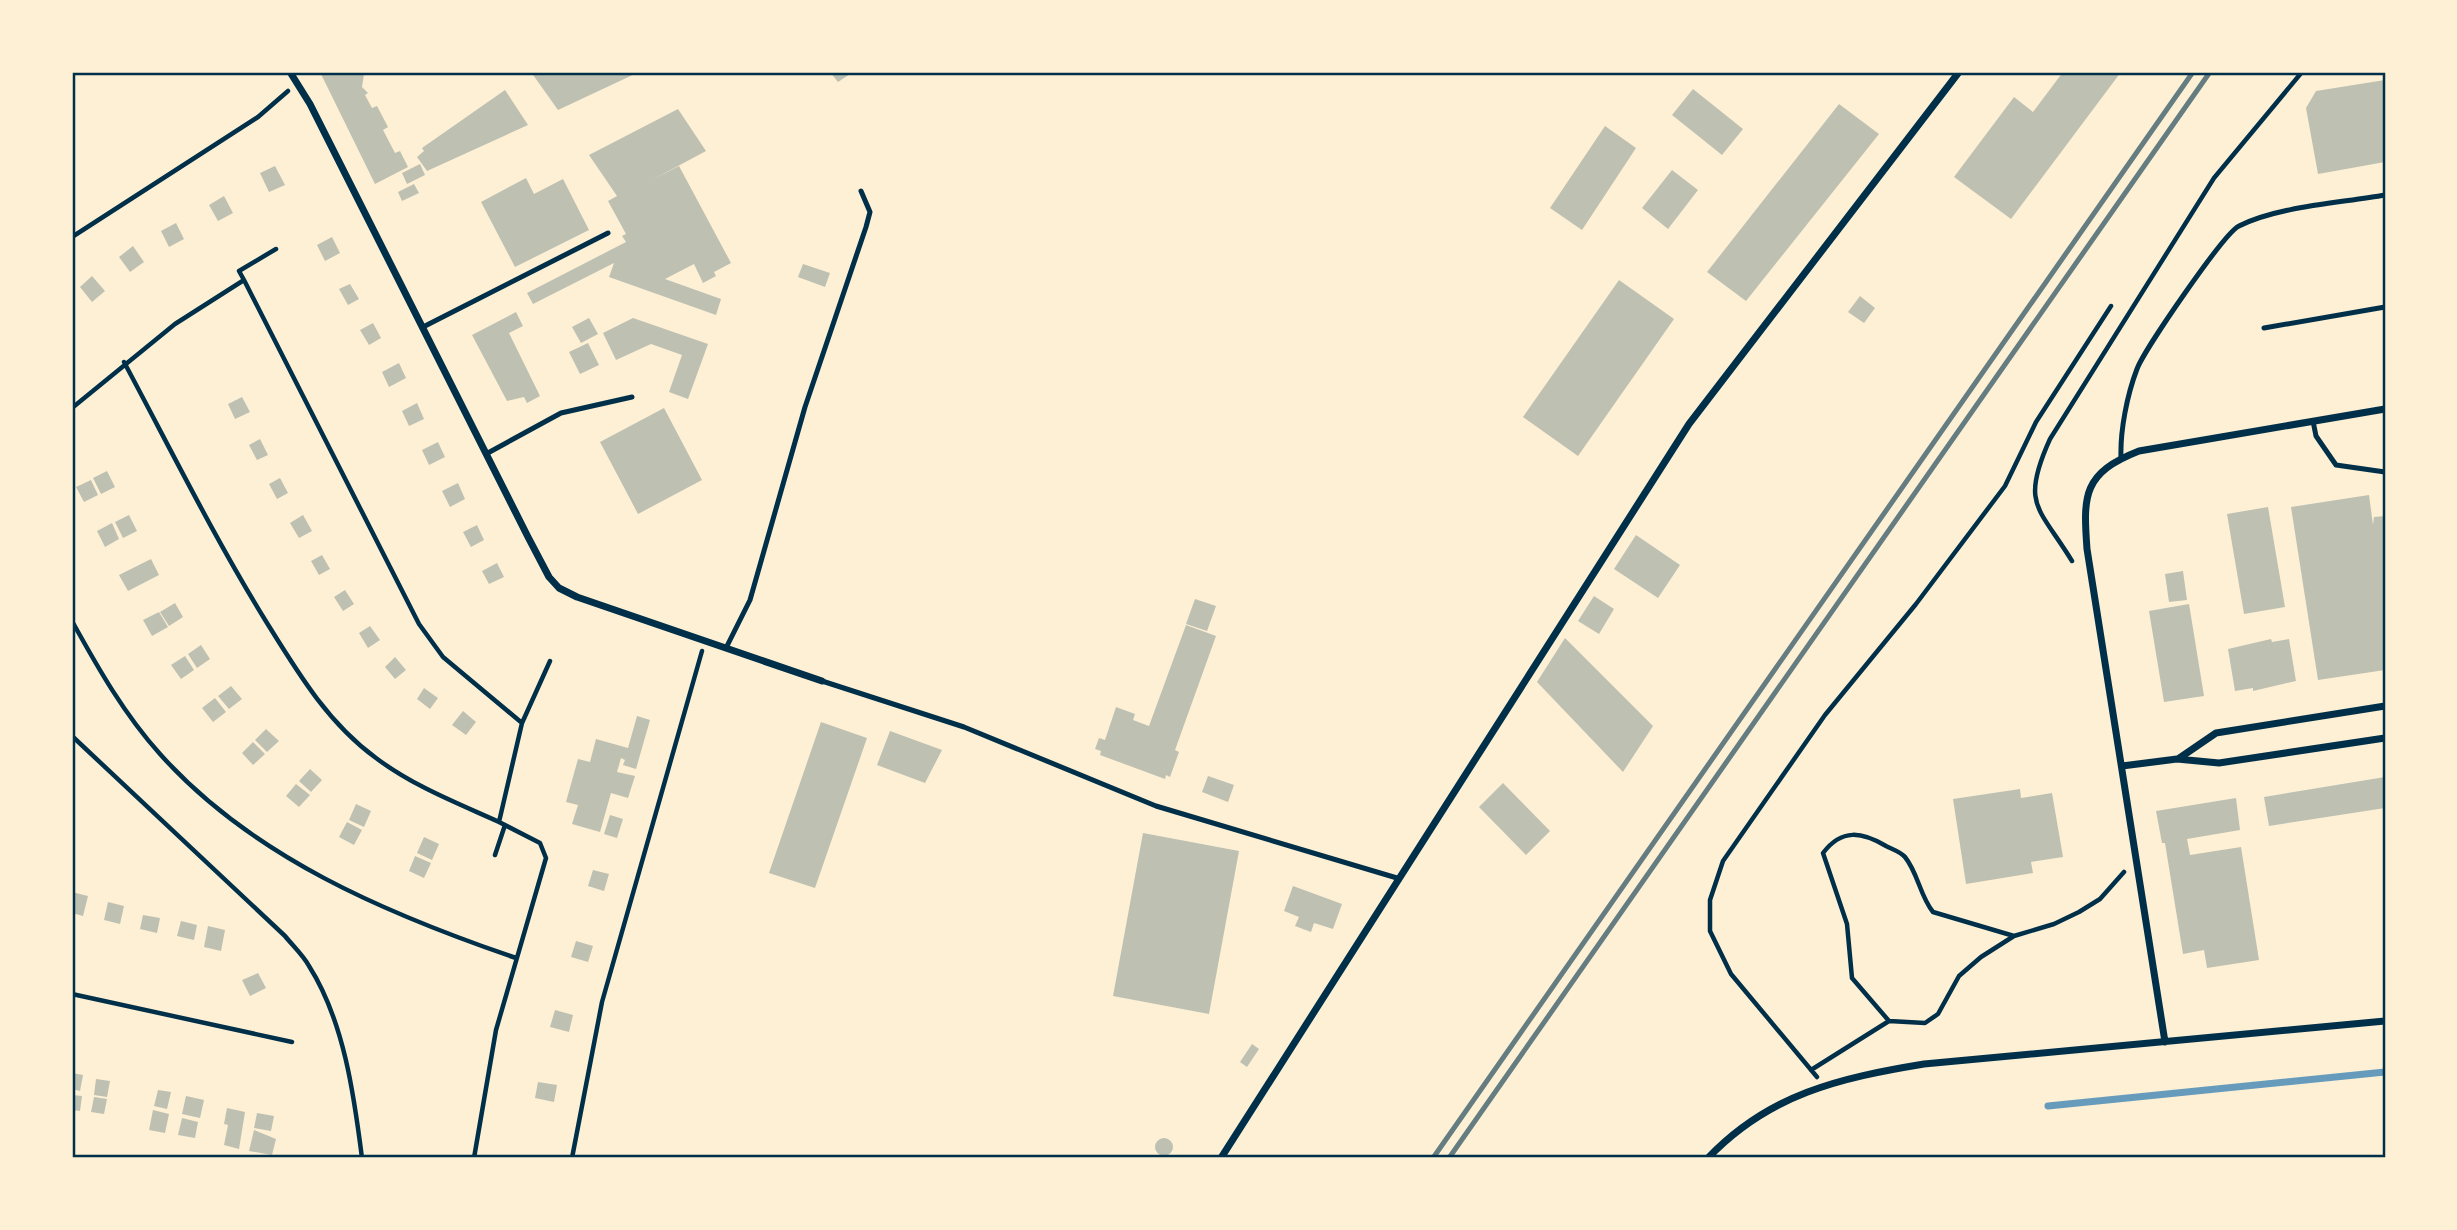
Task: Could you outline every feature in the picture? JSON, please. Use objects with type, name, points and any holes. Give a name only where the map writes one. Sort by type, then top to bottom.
[{"type":"street","points":[[290,72],[541,562],[559,588],[822,681]]},
{"type":"street","points":[[1221,1158],[1397,878],[1689,424],[1959,72]]},
{"type":"street","points":[[2165,1042],[2087,549],[2084,505],[2094,481],[2121,458],[2169,445],[2385,409]]},
{"type":"street","points":[[2177,759],[2216,733],[2385,706]]},
{"type":"street","points":[[2122,766],[2177,759],[2219,763],[2385,738]]},
{"type":"street","points":[[1708,1158],[1727,1138],[1763,1111],[1825,1085],[1924,1064],[2385,1021]]},
{"type":"lane","points":[[726,648],[750,600],[805,407],[866,227],[870,212],[861,191]]},
{"type":"lane","points":[[2121,458],[2121,440],[2137,368],[2213,252],[2236,227],[2261,216],[2385,195]]},
{"type":"lane","points":[[422,327],[608,233]]},
{"type":"lane","points":[[2264,328],[2385,307]]},
{"type":"lane","points":[[486,454],[561,413],[632,397]]},
{"type":"lane","points":[[2313,421],[2316,436],[2336,464],[2385,472]]},
{"type":"lane","points":[[822,681],[964,727],[1156,806],[1397,878]]},
{"type":"path","points":[[2072,561],[2048,528],[2037,504],[2034,486],[2039,463],[2050,439],[2214,178],[2302,72]]},
{"type":"path","points":[[72,237],[258,117],[296,82]]},
{"type":"path","points":[[276,248],[239,271],[419,624],[443,657],[522,723]]},
{"type":"path","points":[[72,408],[124,362],[175,324],[244,279]]},
{"type":"path","points":[[1825,1085],[1731,974],[1710,931],[1710,900],[1723,861],[1825,715],[1916,604],[2005,486],[2036,422],[2111,306]]},
{"type":"path","points":[[124,362],[236,573],[297,672],[330,717],[377,759],[424,787],[540,843],[546,858],[494,1041],[474,1158]]},
{"type":"path","points":[[72,621],[125,710],[160,754],[242,826],[295,862],[347,890],[464,940],[516,958]]},
{"type":"path","points":[[572,1158],[602,1002],[705,640]]},
{"type":"path","points":[[499,822],[522,723],[550,661]]},
{"type":"path","points":[[72,736],[285,936],[309,966],[338,1031],[362,1158]]},
{"type":"path","points":[[495,855],[505,825]]},
{"type":"path","points":[[1889,1021],[1852,978],[1847,924],[1824,853],[1832,842],[1848,834],[1866,835],[1905,856],[1925,902],[1934,912],[2014,936]]},
{"type":"path","points":[[1811,1070],[1889,1021],[1925,1023],[1938,1014],[1959,976],[2014,936],[2054,925],[2080,912],[2099,899],[2122,872],[2138,870]]},
{"type":"path","points":[[72,994],[292,1042]]},
{"type":"building","points":[[320,72],[368,72],[364,74],[362,87],[368,93],[365,95],[372,108],[377,106],[388,127],[383,130],[395,153],[400,151],[408,167],[375,184]]},
{"type":"building","points":[[531,72],[639,72],[558,110]]},
{"type":"building","points":[[830,72],[853,72],[838,82]]},
{"type":"building","points":[[2063,72],[2121,72],[2011,219],[1954,177],[2014,97],[2033,112]]},
{"type":"building","points":[[2385,80],[2385,162],[2318,174],[2306,108],[2316,91]]},
{"type":"building","points":[[1693,89],[1743,129],[1722,155],[1672,115]]},
{"type":"building","points":[[505,90],[528,125],[427,171],[417,157],[424,151],[422,148]]},
{"type":"building","points":[[1839,104],[1879,134],[1746,301],[1707,272]]},
{"type":"building","points":[[678,109],[706,151],[650,181],[679,166],[731,263],[714,272],[716,276],[703,283],[694,264],[665,279],[721,299],[716,315],[609,277],[614,263],[533,304],[527,293],[626,242],[622,236],[626,234],[608,201],[617,196],[589,155]]},
{"type":"building","points":[[1605,126],[1636,148],[1582,230],[1550,208]]},
{"type":"building","points":[[420,164],[425,175],[407,184],[402,173]]},
{"type":"building","points":[[275,166],[285,185],[269,192],[260,173]]},
{"type":"building","points":[[1672,170],[1698,190],[1668,229],[1642,208]]},
{"type":"building","points":[[526,178],[534,194],[563,179],[589,230],[515,267],[481,202]]},
{"type":"building","points":[[414,184],[419,193],[402,201],[398,192]]},
{"type":"building","points":[[224,196],[233,213],[218,221],[209,205]]},
{"type":"building","points":[[176,223],[184,239],[169,247],[161,231]]},
{"type":"building","points":[[332,237],[340,253],[325,261],[317,245]]},
{"type":"building","points":[[133,246],[144,262],[130,272],[119,257]]},
{"type":"building","points":[[803,264],[830,273],[825,287],[798,277]]},
{"type":"building","points":[[92,276],[105,291],[92,302],[80,287]]},
{"type":"building","points":[[1619,280],[1674,319],[1578,456],[1523,417]]},
{"type":"building","points":[[350,284],[359,299],[348,305],[339,289]]},
{"type":"building","points":[[1860,296],[1875,308],[1864,323],[1848,312]]},
{"type":"building","points":[[516,312],[523,326],[509,333],[540,396],[527,403],[524,397],[507,401],[472,335]]},
{"type":"building","points":[[589,318],[598,334],[581,343],[572,327]]},
{"type":"building","points":[[633,318],[708,344],[688,399],[669,392],[682,355],[651,344],[616,360],[603,333]]},
{"type":"building","points":[[373,323],[381,338],[369,345],[360,330]]},
{"type":"building","points":[[588,343],[599,365],[580,374],[569,352]]},
{"type":"building","points":[[399,363],[406,378],[389,387],[382,372]]},
{"type":"building","points":[[242,397],[250,412],[235,419],[228,404]]},
{"type":"building","points":[[417,403],[424,419],[409,426],[402,411]]},
{"type":"building","points":[[664,408],[702,480],[638,514],[600,442]]},
{"type":"building","points":[[260,439],[268,455],[257,460],[249,445]]},
{"type":"building","points":[[438,442],[445,457],[429,465],[422,450]]},
{"type":"building","points":[[107,471],[115,487],[101,494],[93,478]]},
{"type":"building","points":[[280,478],[288,493],[277,499],[269,484]]},
{"type":"building","points":[[91,480],[98,495],[84,502],[76,487]]},
{"type":"building","points":[[458,483],[465,499],[450,507],[442,491]]},
{"type":"building","points":[[2369,495],[2373,525],[2374,517],[2385,516],[2385,670],[2318,680],[2291,507]]},
{"type":"building","points":[[2268,507],[2285,607],[2244,614],[2227,514]]},
{"type":"building","points":[[129,515],[137,531],[123,538],[115,522]]},
{"type":"building","points":[[303,515],[312,531],[299,538],[290,523]]},
{"type":"building","points":[[112,523],[119,539],[105,547],[97,531]]},
{"type":"building","points":[[477,525],[484,540],[471,547],[463,532]]},
{"type":"building","points":[[1636,535],[1680,565],[1658,598],[1614,569]]},
{"type":"building","points":[[322,555],[330,569],[319,575],[311,561]]},
{"type":"building","points":[[151,559],[159,575],[128,591],[119,575]]},
{"type":"building","points":[[497,563],[504,577],[489,584],[482,571]]},
{"type":"building","points":[[2183,571],[2187,600],[2169,602],[2165,574]]},
{"type":"building","points":[[345,590],[354,604],[343,611],[334,597]]},
{"type":"building","points":[[1594,596],[1614,609],[1599,634],[1578,621]]},
{"type":"building","points":[[1195,599],[1216,606],[1207,631],[1186,624]]},
{"type":"building","points":[[175,603],[183,617],[169,626],[160,612]]},
{"type":"building","points":[[2189,604],[2204,696],[2164,702],[2149,611]]},
{"type":"building","points":[[159,612],[168,627],[152,636],[143,620]]},
{"type":"building","points":[[1186,625],[1216,636],[1175,750],[1179,752],[1170,777],[1166,775],[1165,779],[1100,755],[1101,751],[1095,749],[1099,738],[1105,740],[1116,707],[1135,714],[1133,720],[1149,726]]},
{"type":"building","points":[[370,626],[380,640],[368,648],[359,633]]},
{"type":"building","points":[[1565,638],[1653,726],[1623,772],[1537,682]]},
{"type":"building","points":[[2271,639],[2272,642],[2289,639],[2296,681],[2253,691],[2253,688],[2235,691],[2228,649]]},
{"type":"building","points":[[201,645],[210,659],[197,668],[188,654]]},
{"type":"building","points":[[185,656],[194,670],[181,679],[171,665]]},
{"type":"building","points":[[395,657],[406,670],[395,679],[385,667]]},
{"type":"building","points":[[231,686],[242,699],[229,709],[218,696]]},
{"type":"building","points":[[424,688],[438,698],[430,709],[417,699]]},
{"type":"building","points":[[215,698],[226,712],[213,722],[202,708]]},
{"type":"building","points":[[463,711],[476,722],[466,735],[452,725]]},
{"type":"building","points":[[637,716],[650,720],[636,769],[623,765],[625,760],[621,758],[617,772],[635,776],[628,798],[611,793],[600,832],[572,824],[578,805],[566,802],[578,759],[590,762],[596,739],[628,748]]},
{"type":"building","points":[[821,722],[867,738],[815,888],[769,873]]},
{"type":"building","points":[[266,729],[279,741],[267,752],[255,740]]},
{"type":"building","points":[[890,731],[942,750],[925,783],[877,765]]},
{"type":"building","points":[[253,742],[265,754],[253,765],[242,753]]},
{"type":"building","points":[[310,769],[322,780],[311,792],[299,781]]},
{"type":"building","points":[[1208,776],[1234,785],[1228,802],[1202,792]]},
{"type":"building","points":[[2385,777],[2385,808],[2269,826],[2264,797]]},
{"type":"building","points":[[1503,783],[1550,831],[1526,855],[1479,807]]},
{"type":"building","points":[[296,784],[310,795],[299,807],[286,796]]},
{"type":"building","points":[[2020,789],[2021,798],[2052,793],[2063,857],[2031,862],[2033,873],[1966,884],[1953,799]]},
{"type":"building","points":[[2236,798],[2240,830],[2187,839],[2190,855],[2241,847],[2259,960],[2207,968],[2204,950],[2183,954],[2165,843],[2162,843],[2156,811]]},
{"type":"building","points":[[356,804],[371,811],[364,827],[349,820]]},
{"type":"building","points":[[610,815],[623,819],[617,838],[604,834]]},
{"type":"building","points":[[347,822],[362,830],[354,845],[339,837]]},
{"type":"building","points":[[1143,833],[1239,851],[1209,1014],[1113,996]]},
{"type":"building","points":[[424,837],[439,844],[432,860],[417,853]]},
{"type":"building","points":[[415,856],[431,863],[424,878],[409,871]]},
{"type":"building","points":[[593,870],[609,874],[604,891],[588,886]]},
{"type":"building","points":[[1293,886],[1342,904],[1333,929],[1314,923],[1311,932],[1295,926],[1299,917],[1284,911]]},
{"type":"building","points":[[72,892],[88,896],[83,916],[72,913]]},
{"type":"building","points":[[108,902],[124,906],[120,924],[104,920]]},
{"type":"building","points":[[143,915],[160,918],[157,933],[140,929]]},
{"type":"building","points":[[181,921],[197,925],[194,940],[177,936]]},
{"type":"building","points":[[208,926],[225,930],[221,951],[204,947]]},
{"type":"building","points":[[576,941],[593,946],[588,962],[571,957]]},
{"type":"building","points":[[258,973],[266,988],[250,996],[242,980]]},
{"type":"building","points":[[555,1010],[573,1015],[569,1032],[550,1027]]},
{"type":"building","points":[[1252,1044],[1259,1049],[1247,1067],[1240,1062]]},
{"type":"building","points":[[72,1073],[83,1075],[80,1091],[72,1089]]},
{"type":"building","points":[[96,1079],[110,1081],[107,1097],[94,1095]]},
{"type":"building","points":[[538,1082],[557,1085],[554,1102],[535,1098]]},
{"type":"building","points":[[158,1090],[171,1092],[167,1109],[154,1106]]},
{"type":"building","points":[[72,1095],[82,1096],[80,1111],[72,1110]]},
{"type":"building","points":[[186,1096],[204,1100],[200,1118],[182,1114]]},
{"type":"building","points":[[94,1097],[107,1099],[104,1114],[91,1112]]},
{"type":"building","points":[[227,1108],[245,1112],[239,1149],[224,1145],[228,1125],[224,1124]]},
{"type":"building","points":[[153,1110],[169,1114],[165,1133],[149,1130]]},
{"type":"building","points":[[257,1113],[274,1116],[271,1131],[254,1128]]},
{"type":"building","points":[[182,1118],[198,1122],[195,1138],[178,1135]]},
{"type":"building","points":[[254,1130],[276,1139],[272,1155],[249,1151]]},
{"type":"building","points":[[1164,1138],[1170,1141],[1173,1147],[1170,1153],[1164,1156],[1158,1153],[1155,1147],[1158,1141]]},
{"type":"waterway","points":[[2048,1106],[2385,1072]]},
{"type":"railway","points":[[1433,1158],[2193,72]]},
{"type":"railway","points":[[1449,1158],[2210,72]]}]
